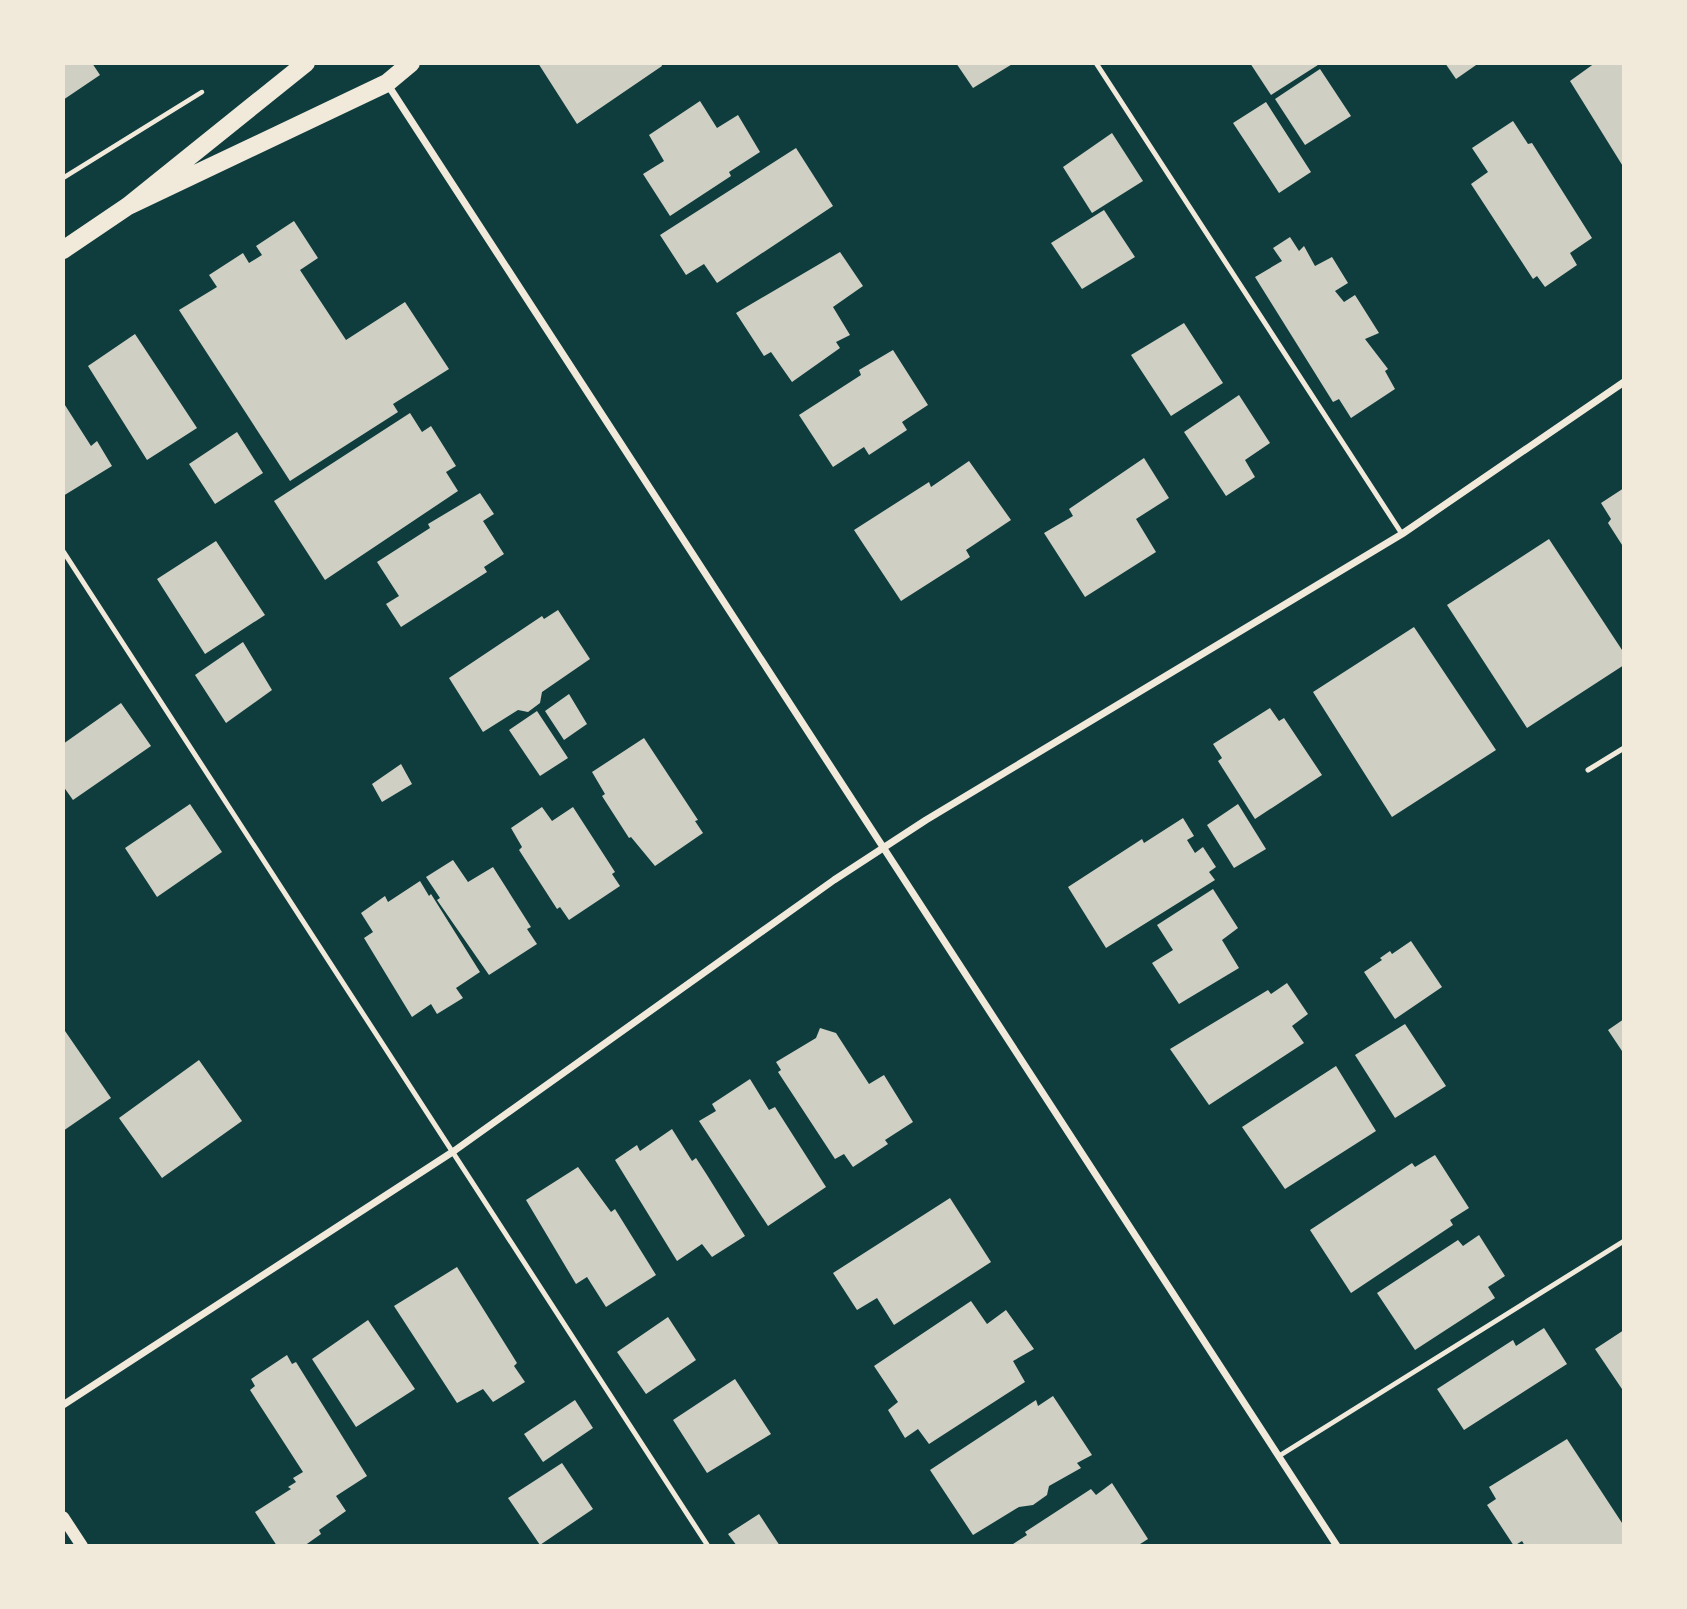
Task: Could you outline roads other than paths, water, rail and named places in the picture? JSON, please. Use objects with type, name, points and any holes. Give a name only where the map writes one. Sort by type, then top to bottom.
[{"type":"main road","points":[[63,250],[128,206],[306,63]]},
{"type":"main road","points":[[128,206],[387,83],[411,63]]},
{"type":"street","points":[[387,83],[1337,1546]]},
{"type":"street","points":[[63,1405],[454,1151],[883,848],[1402,534],[1624,382]]},
{"type":"street","points":[[63,1517],[82,1546]]},
{"type":"lane","points":[[1096,63],[1402,534]]},
{"type":"lane","points":[[63,551],[708,1546]]},
{"type":"lane","points":[[1588,770],[1624,748]]},
{"type":"lane","points":[[1279,1456],[1624,1241]]}]
